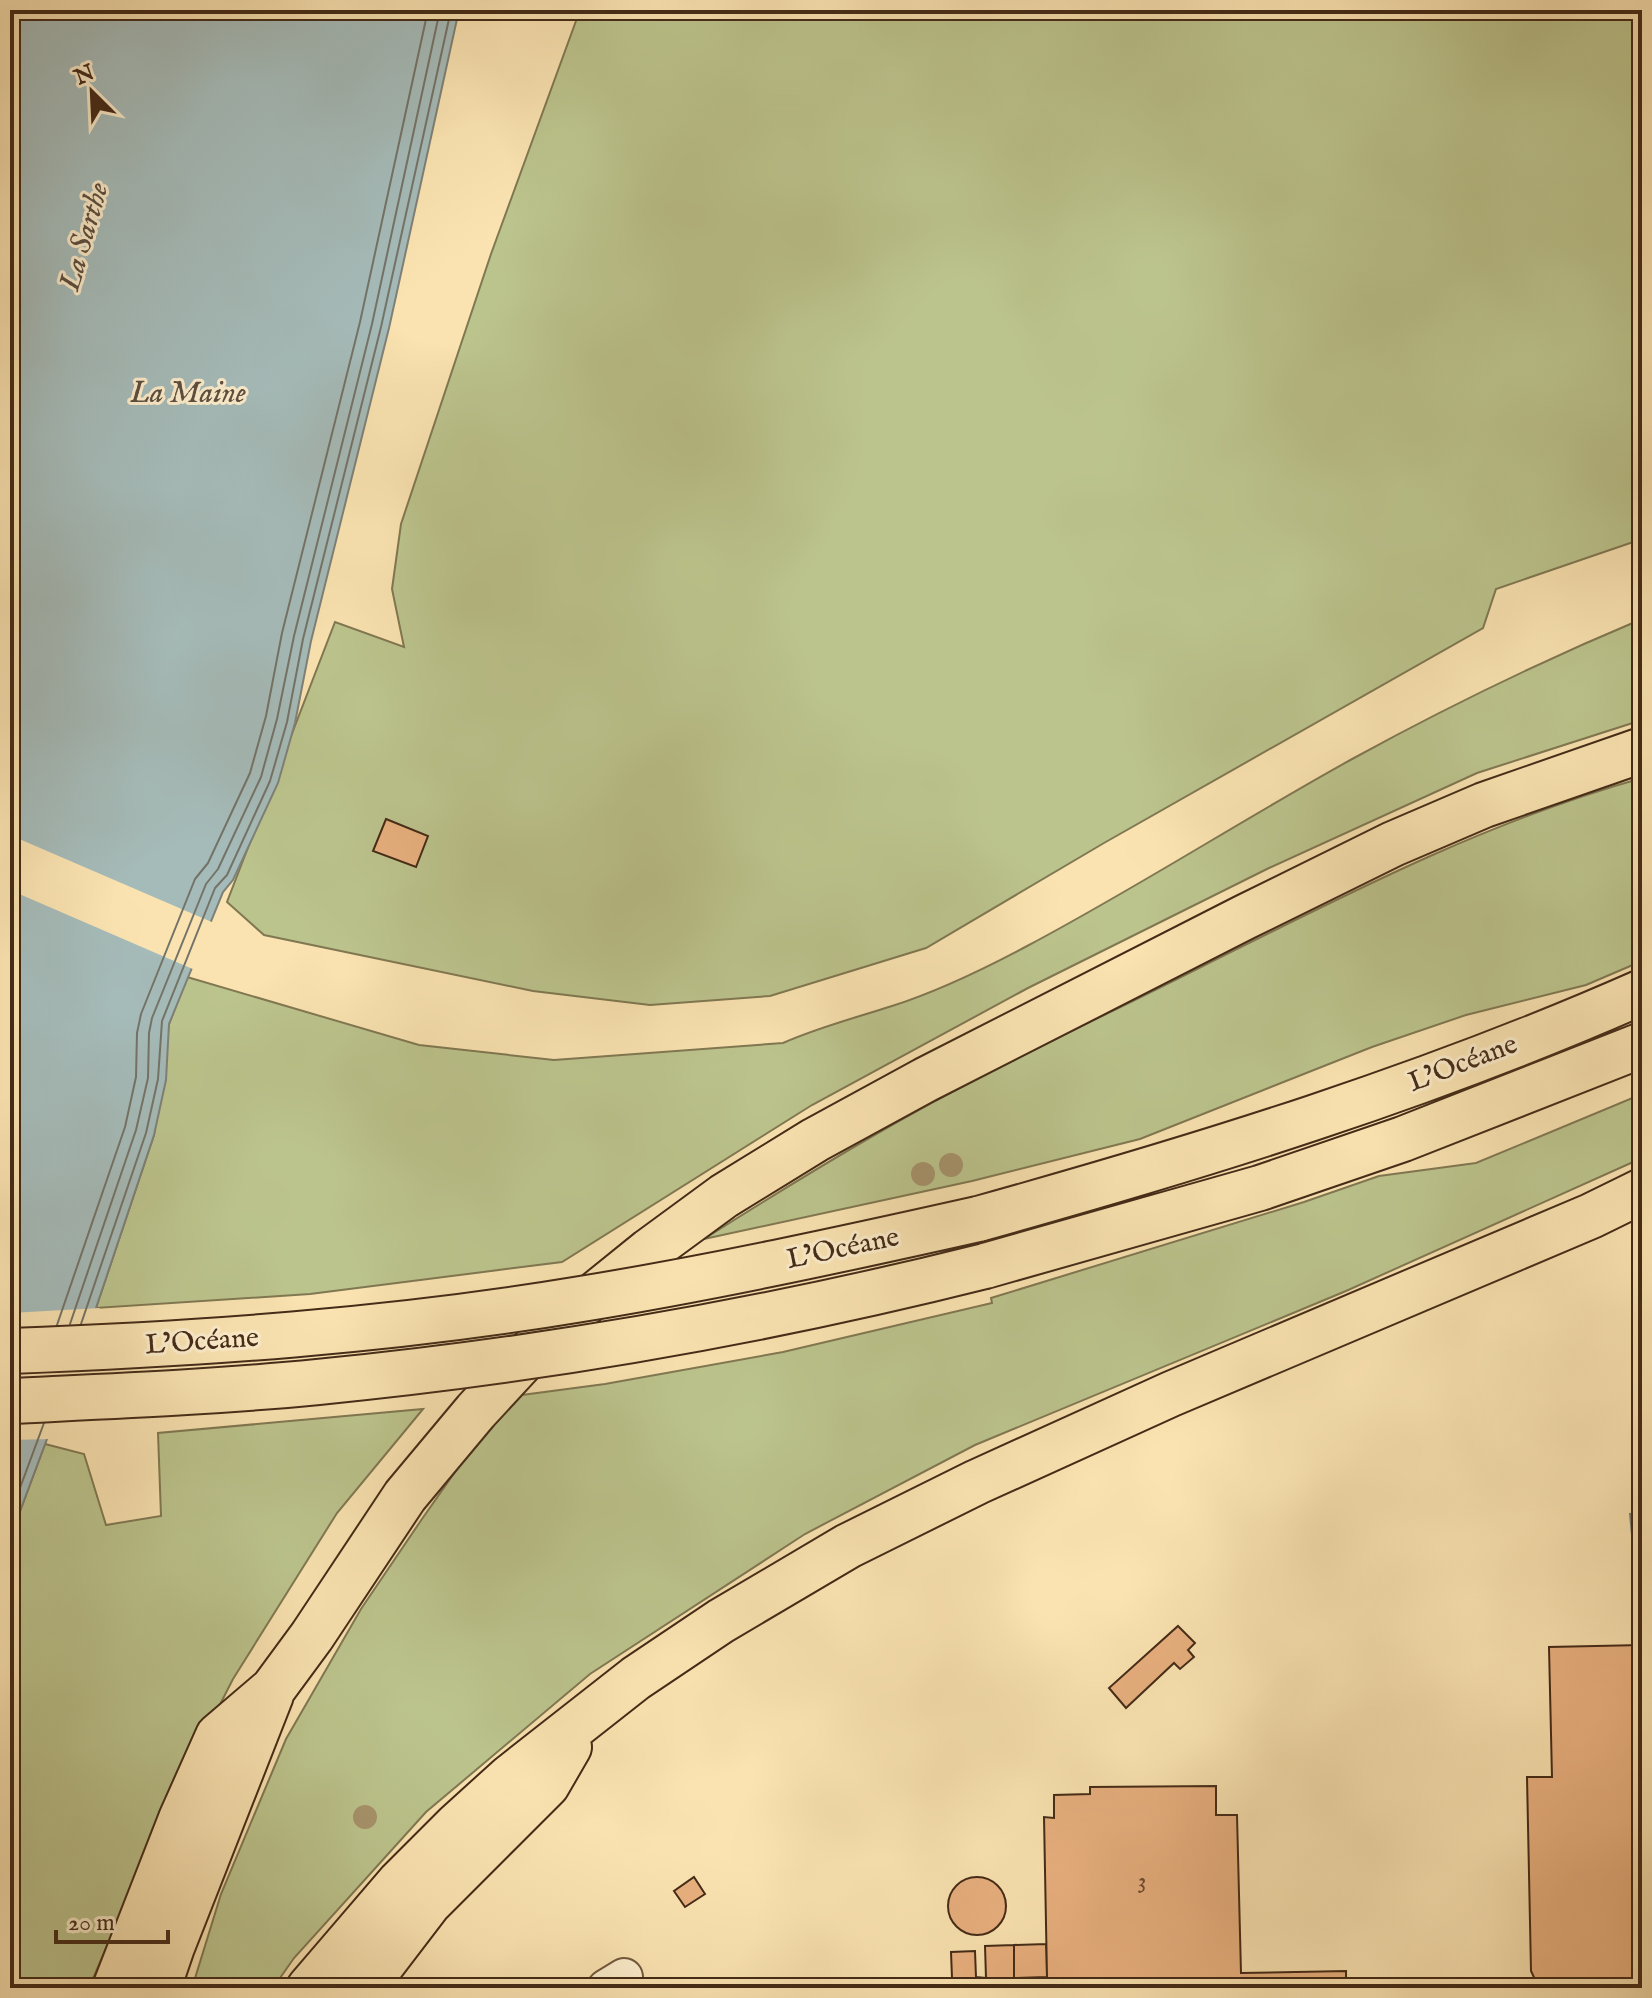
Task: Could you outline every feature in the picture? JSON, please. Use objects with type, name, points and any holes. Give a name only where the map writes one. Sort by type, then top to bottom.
[{"type":"highway","points":[[115,1988],[181,1819],[218,1736],[273,1689],[405,1496],[476,1411],[550,1331],[649,1251],[724,1196],[815,1140],[925,1080],[1366,857],[1484,805],[1642,750]]},
{"type":"highway","name":"L’Océane","points":[[10,1351],[275,1337],[432,1320],[573,1301],[846,1250],[978,1219],[1199,1157],[1444,1072],[1642,992]]},
{"type":"highway","name":"L’Océane","points":[[10,1401],[189,1393],[317,1382],[485,1363],[770,1316],[985,1266],[1260,1188],[1403,1139],[1642,1045]]},
{"type":"highway","points":[[309,1988],[399,1883],[510,1777],[583,1723],[636,1678],[721,1621],[848,1546],[977,1482],[1171,1394],[1591,1216],[1642,1191]]},
{"type":"highway","points":[[158,1988],[273,1689]]},
{"type":"highway","points":[[364,1988],[429,1903],[547,1785],[583,1723]]},
{"type":"green space","points":[[580,10],[1642,10],[1642,539],[1496,589],[1483,628],[926,948],[770,996],[650,1005],[533,991],[264,935],[227,902],[335,622],[404,647],[392,589],[401,524],[491,254]]},
{"type":"green space","points":[[1642,619],[1642,720],[1477,773],[1269,868],[1028,988],[812,1105],[562,1262],[310,1294],[96,1308],[154,1135],[169,1024],[187,977],[419,1045],[554,1060],[783,1043],[927,993],[996,962],[1389,739],[1460,702]]},
{"type":"green space","points":[[1642,778],[1642,961],[1586,985],[1466,1015],[1372,1047],[1140,1139],[972,1181],[704,1239],[931,1103],[1310,913],[1473,838]]},
{"type":"green space","points":[[1642,1094],[1642,1158],[1346,1291],[975,1445],[805,1534],[590,1674],[426,1812],[294,1958],[273,1988],[192,1988],[221,1894],[286,1739],[361,1609],[422,1519],[469,1452],[522,1395],[605,1384],[783,1352],[992,1303],[991,1298],[1379,1176],[1476,1163]]},
{"type":"green space","points":[[423,1409],[337,1513],[233,1679],[161,1820],[89,1988],[10,1988],[10,1538],[45,1444],[84,1454],[106,1525],[161,1516],[158,1433]]},
{"type":"water","name":"La Maine","points":[[10,10],[459,10],[389,328],[278,783],[233,880],[223,892],[169,1024],[166,1080],[154,1135],[96,1308],[10,1538]]},
{"type":"water","points":[[1642,1513],[1642,1565],[1635,1566],[1630,1514]]},
{"type":"pier","points":[[10,835],[214,923],[195,970],[10,890]]},
{"type":"pier","points":[[100,1308],[51,1439],[10,1440],[10,1313]]},
{"type":"building","points":[[386,819],[428,836],[416,867],[373,851]]},
{"type":"building","points":[[1178,1626],[1195,1643],[1188,1650],[1194,1657],[1180,1669],[1174,1663],[1126,1708],[1109,1688]]},
{"type":"building","points":[[1642,1645],[1642,1988],[1539,1988],[1531,1971],[1527,1777],[1552,1777],[1549,1647]]},
{"type":"building","points":[[1216,1786],[1216,1815],[1237,1815],[1241,1973],[1346,1971],[1346,1988],[731,1988],[731,1983],[952,1978],[951,1952],[975,1951],[976,1977],[986,1978],[985,1946],[1014,1945],[1014,1978],[1047,1977],[1044,1817],[1054,1818],[1054,1795],[1090,1794],[1090,1787]]},
{"type":"building","points":[[694,1877],[705,1894],[685,1907],[674,1891]]},
{"type":"building","points":[[977,1877],[988,1879],[997,1886],[1004,1895],[1004,1917],[997,1926],[988,1933],[977,1935],[966,1933],[957,1926],[950,1917],[948,1906],[950,1895],[957,1886],[966,1879]]},
{"type":"building","points":[[1046,1944],[1047,1977],[1014,1978],[1014,1945]]},
{"type":"building","points":[[693,1983],[731,1983],[731,1988],[693,1988]]},
{"type":"water label","name":"La Sarthe","points":[[85,237]]}]
